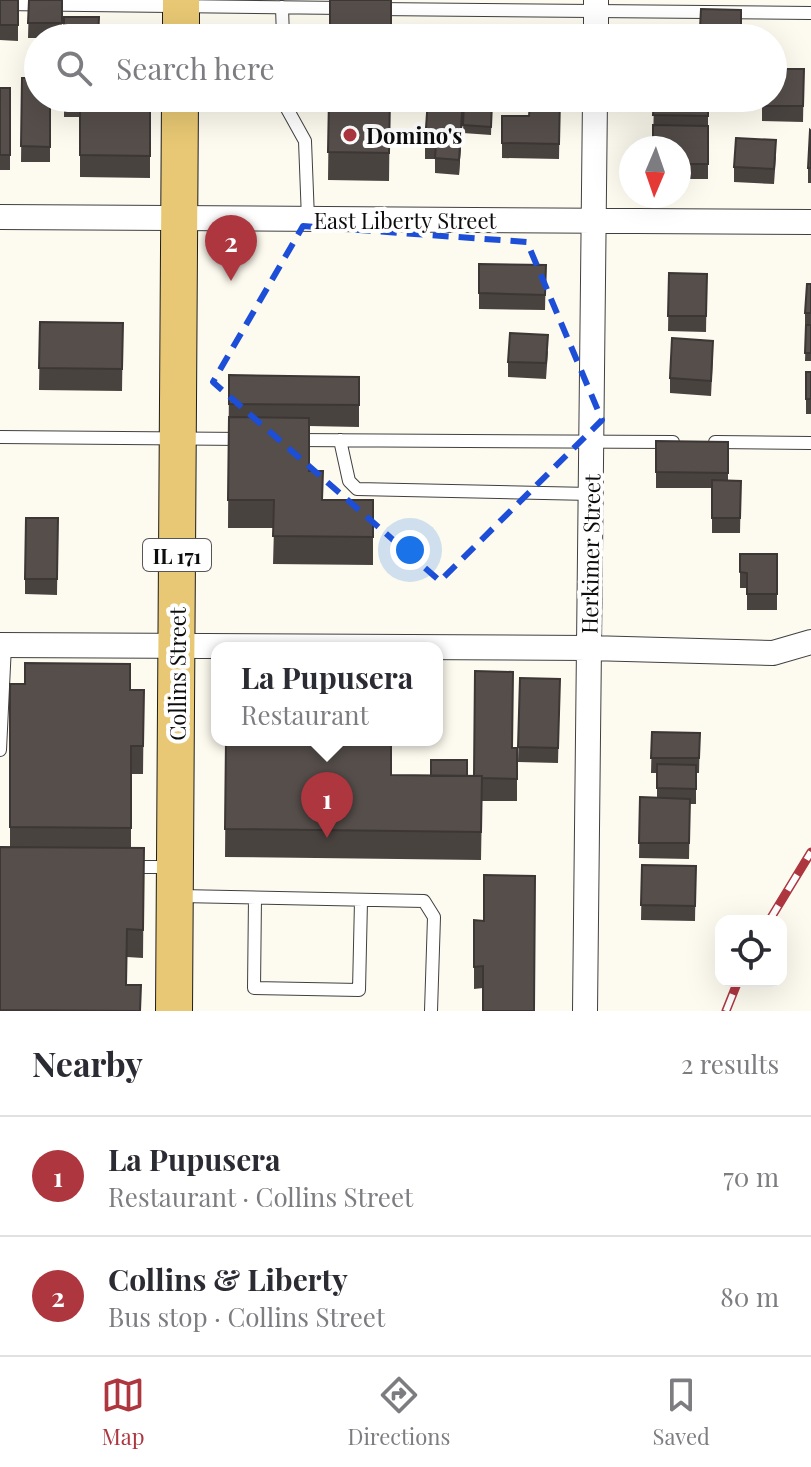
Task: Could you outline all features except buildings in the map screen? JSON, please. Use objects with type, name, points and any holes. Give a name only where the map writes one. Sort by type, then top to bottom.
[{"type":"main road","name":"Collins Street","points":[[174,1011],[180,112]]},
{"type":"street","name":"Herkimer Street","points":[[585,1011],[595,112]]},
{"type":"street","name":"East Liberty Street","points":[[0,217],[811,222]]},
{"type":"street","points":[[443,648],[773,653],[811,642]]},
{"type":"street","points":[[2,645],[211,647]]},
{"type":"lane","points":[[0,4],[181,15],[282,7],[596,6],[811,13]]},
{"type":"lane","points":[[282,7],[283,24]]},
{"type":"lane","points":[[289,112],[305,141],[308,219]]},
{"type":"lane","points":[[0,437],[252,439]]},
{"type":"lane","points":[[281,440],[685,442]]},
{"type":"lane","points":[[340,440],[349,481],[357,489],[591,494]]},
{"type":"lane","points":[[701,442],[811,443]]},
{"type":"lane","points":[[0,750],[2,645]]},
{"type":"lane","points":[[112,867],[255,898],[424,901],[434,917],[431,1011]]},
{"type":"lane","points":[[255,898],[254,988],[359,990],[361,901]]},
{"type":"highlighted area","points":[[303,226],[527,242],[602,420],[440,581],[213,382]]},
{"type":"railway","points":[[773,915],[811,852]]},
{"type":"railway","points":[[726,1011],[736,987]]},
{"type":"place","name":"Domino's","points":[[350,135]]},
{"type":"place","name":"Collins & Liberty","points":[[231,281]]},
{"type":"place","name":"La Pupusera","points":[[327,838]]}]
